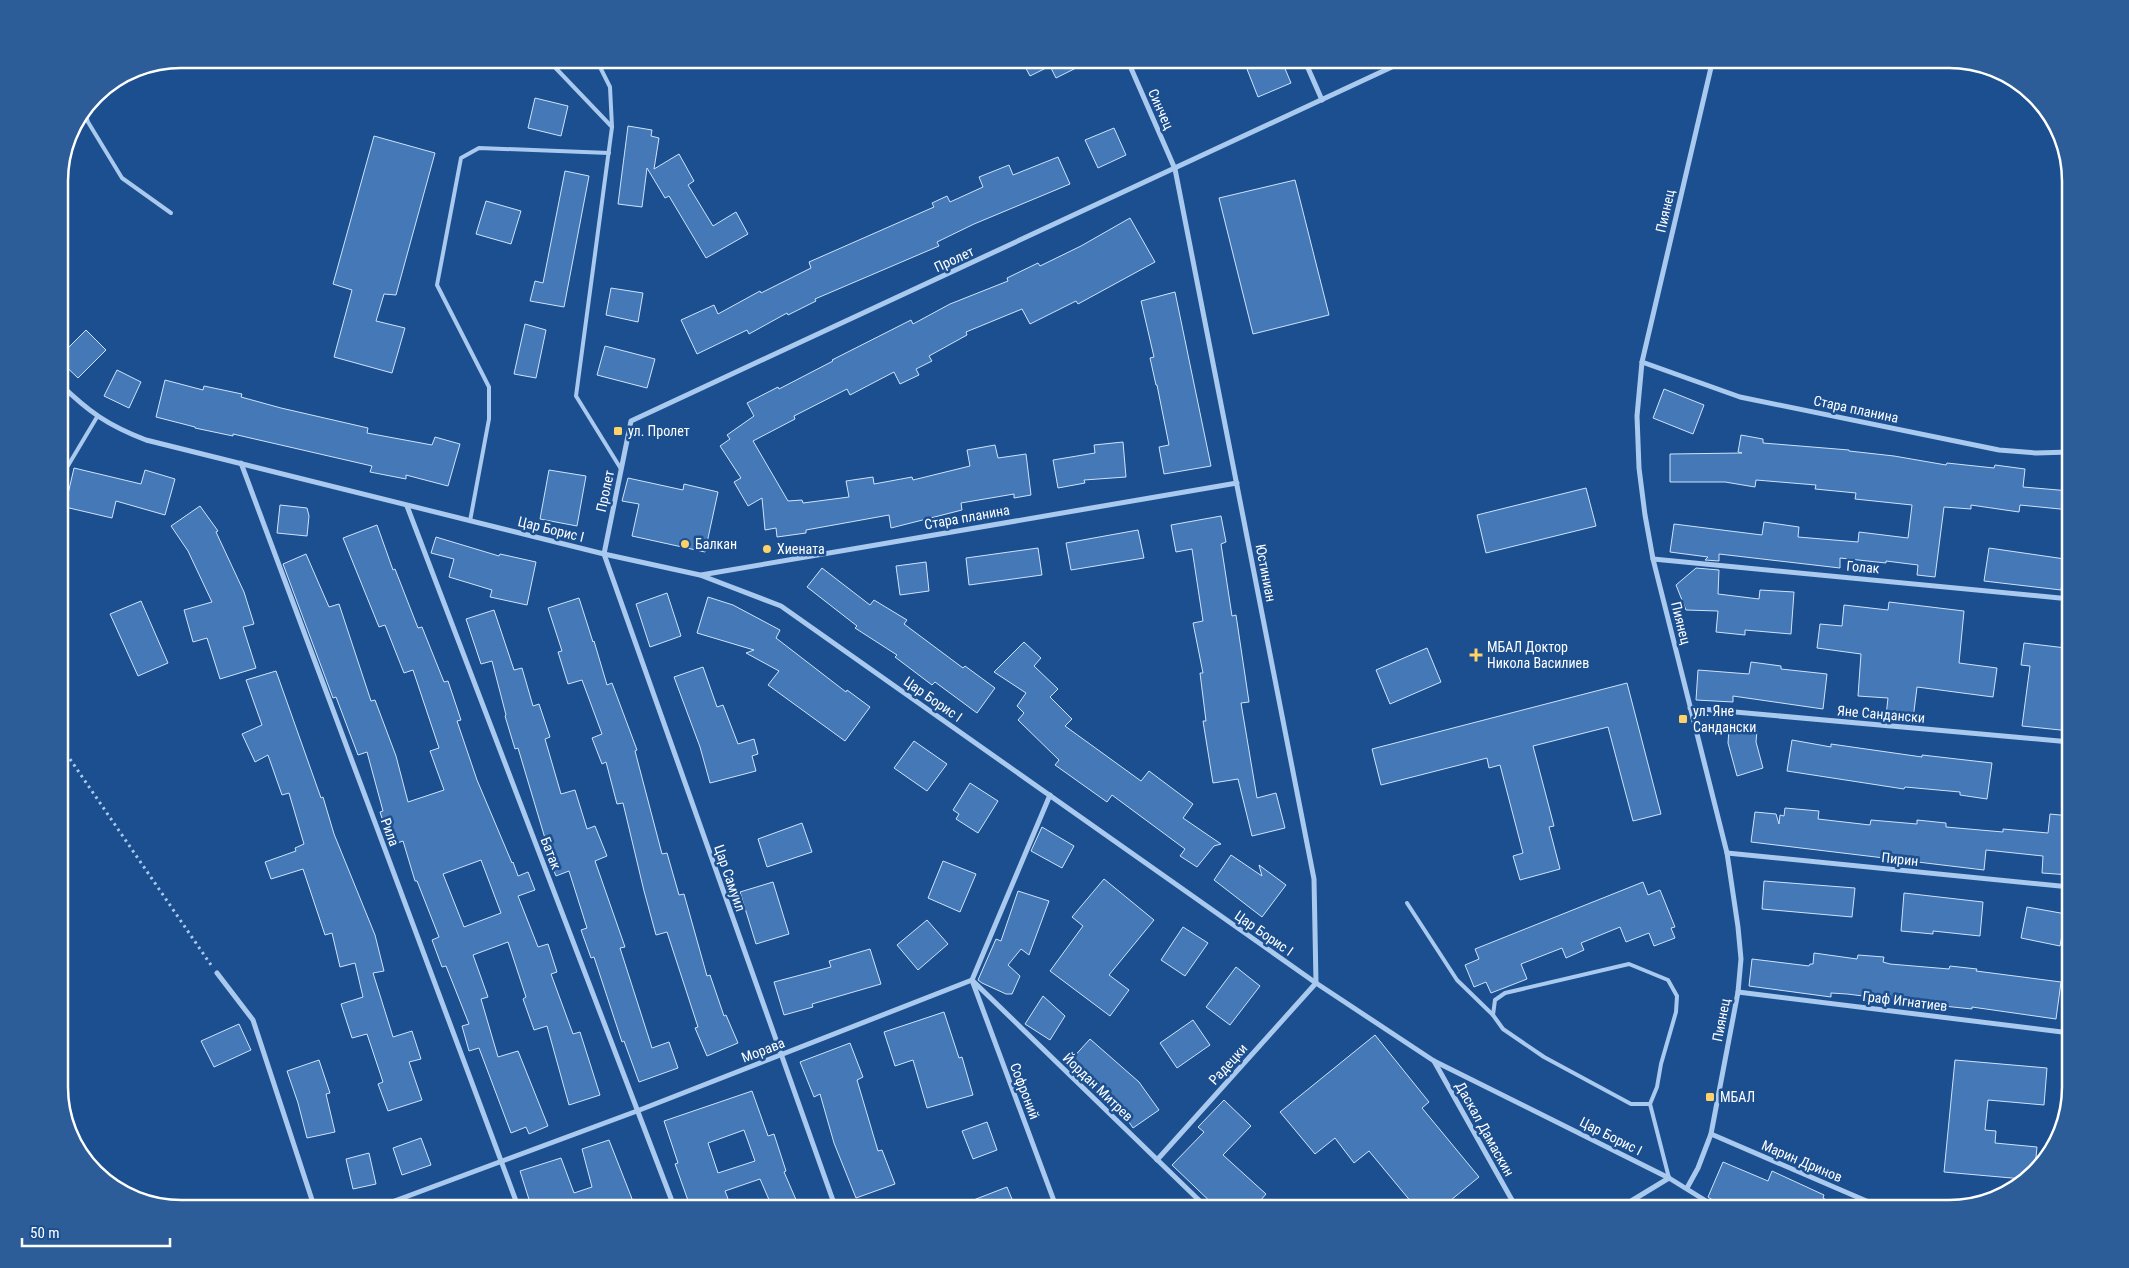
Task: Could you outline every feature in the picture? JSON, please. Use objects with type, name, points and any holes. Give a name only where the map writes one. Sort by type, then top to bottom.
[{"type":"street","name":"Синчец","points":[[1130,67],[1175,169]]},
{"type":"street","points":[[1308,67],[1322,100]]},
{"type":"street","name":"Пролет","points":[[604,554],[631,421],[1392,67]]},
{"type":"street","name":"Пиянец","points":[[1687,1188],[1698,1168],[1711,1134],[1738,992],[1741,959],[1727,853],[1653,559],[1639,468],[1637,416],[1642,362],[1710,67]]},
{"type":"street","name":"Юстиниан","points":[[1175,169],[1314,879],[1316,983]]},
{"type":"street","name":"Стара планина","points":[[1642,362],[1740,397],[1999,450],[2036,453],[2061,452]]},
{"type":"street","name":"Цар Борис I","points":[[68,392],[97,417],[120,430],[146,440],[407,506],[604,554],[700,575],[781,606],[1316,983],[1434,1061],[1669,1178],[1705,1200]]},
{"type":"street","name":"Рила","points":[[241,463],[515,1200]]},
{"type":"street","name":"Стара планина","points":[[700,575],[1237,483]]},
{"type":"street","name":"Батак","points":[[407,506],[672,1200]]},
{"type":"street","name":"Цар Самуил","points":[[604,554],[833,1200]]},
{"type":"street","name":"Голак","points":[[1653,559],[2061,597]]},
{"type":"street","name":"Яне Сандански","points":[[1690,708],[2062,741]]},
{"type":"street","points":[[972,980],[1050,796]]},
{"type":"street","name":"Пирин","points":[[1727,853],[2062,886]]},
{"type":"street","points":[[217,973],[253,1020],[312,1200]]},
{"type":"street","name":"Морава","points":[[397,1200],[638,1111],[972,980]]},
{"type":"street","name":"Йордан Митрев","points":[[972,980],[1199,1200]]},
{"type":"street","name":"Софроний","points":[[972,980],[1054,1200]]},
{"type":"street","name":"Радецки","points":[[1157,1160],[1316,983]]},
{"type":"street","name":"Граф Игнатиев","points":[[1738,992],[2062,1032]]},
{"type":"street","name":"Даскал Дамаскин","points":[[1434,1061],[1512,1200]]},
{"type":"street","name":"Марин Дринов","points":[[1711,1134],[1864,1200]]},
{"type":"street","points":[[1633,1200],[1669,1178]]},
{"type":"lane","points":[[555,67],[612,127]]},
{"type":"lane","points":[[600,67],[610,87],[612,127],[576,396],[621,470]]},
{"type":"lane","points":[[87,118],[122,178],[171,213]]},
{"type":"lane","points":[[470,521],[489,419],[489,387],[437,284],[461,158],[479,148],[608,154]]},
{"type":"lane","points":[[68,466],[97,417]]},
{"type":"lane","points":[[1407,903],[1457,980],[1493,1015],[1504,1029],[1544,1057],[1631,1104],[1650,1104]]},
{"type":"lane","points":[[1493,1015],[1495,1000],[1505,993],[1629,964],[1668,980],[1676,996],[1676,1012],[1661,1064],[1657,1087],[1650,1104],[1669,1178]]},
{"type":"path","points":[[68,756],[217,973]]},
{"type":"building","points":[[1025,67],[1048,67],[1030,76]]},
{"type":"building","points":[[1050,67],[1078,67],[1056,78]]},
{"type":"building","points":[[1246,67],[1284,67],[1291,83],[1258,97]]},
{"type":"building","points":[[535,98],[568,106],[561,136],[528,128]]},
{"type":"building","points":[[628,126],[652,130],[651,136],[659,138],[654,169],[679,154],[694,181],[688,185],[713,226],[736,212],[748,234],[706,258],[669,196],[665,198],[647,168],[642,207],[618,204]]},
{"type":"building","points":[[1114,128],[1126,155],[1098,168],[1085,140]]},
{"type":"building","points":[[374,136],[435,153],[396,295],[384,294],[376,321],[405,328],[392,373],[334,357],[352,290],[333,284]]},
{"type":"building","points":[[1058,157],[1070,184],[974,224],[937,242],[939,246],[815,299],[816,301],[788,315],[787,313],[749,334],[747,330],[697,354],[681,320],[714,305],[718,314],[760,291],[761,293],[811,268],[809,262],[934,207],[932,203],[947,196],[950,202],[983,187],[979,177],[1009,165],[1013,175]]},
{"type":"building","points":[[565,171],[589,176],[564,307],[530,301],[535,281],[543,283]]},
{"type":"building","points":[[1295,180],[1329,315],[1253,334],[1219,198]]},
{"type":"building","points":[[486,201],[521,211],[511,244],[476,234]]},
{"type":"building","points":[[1130,218],[1155,262],[1078,304],[1076,301],[1030,324],[1022,309],[966,332],[967,335],[929,356],[932,361],[916,369],[919,375],[900,384],[894,372],[850,395],[847,389],[794,416],[795,419],[753,441],[788,501],[802,500],[803,503],[849,497],[846,481],[873,477],[874,484],[912,477],[913,480],[970,466],[967,450],[995,445],[998,458],[1026,454],[1031,495],[1014,498],[1014,494],[961,503],[962,510],[891,528],[889,515],[806,530],[806,533],[777,537],[776,528],[765,530],[762,498],[748,506],[734,482],[741,478],[720,446],[730,439],[727,435],[754,416],[747,403],[778,387],[779,389],[911,320],[913,324],[950,304],[1008,281],[1007,278],[1038,263],[1040,266],[1081,246]]},
{"type":"building","points":[[611,288],[643,293],[638,322],[606,315]]},
{"type":"building","points":[[1175,292],[1211,466],[1164,474],[1159,447],[1169,445],[1150,358],[1154,357],[1141,301]]},
{"type":"building","points":[[525,324],[546,330],[536,378],[514,374]]},
{"type":"building","points":[[86,330],[106,350],[78,378],[68,369],[68,348]]},
{"type":"building","points":[[605,346],[655,359],[647,388],[597,375]]},
{"type":"building","points":[[117,370],[141,382],[129,408],[104,396]]},
{"type":"building","points":[[165,380],[203,390],[204,386],[242,394],[241,397],[281,408],[368,428],[367,433],[432,445],[435,437],[460,444],[448,486],[406,475],[406,479],[370,472],[372,466],[233,434],[233,436],[195,428],[156,417]]},
{"type":"building","points":[[1664,389],[1704,405],[1693,434],[1653,418]]},
{"type":"building","points":[[1741,435],[1763,439],[1763,443],[1849,450],[1946,465],[1947,463],[1994,468],[1995,465],[2025,469],[2023,487],[2061,490],[2061,509],[2020,505],[2019,512],[1971,505],[1971,509],[1944,507],[1935,577],[1917,575],[1918,565],[1886,561],[1886,563],[1840,558],[1840,568],[1719,554],[1719,561],[1705,560],[1708,557],[1670,552],[1674,524],[1762,535],[1764,522],[1799,527],[1798,537],[1858,542],[1859,532],[1908,538],[1912,505],[1855,499],[1856,493],[1815,489],[1816,485],[1756,480],[1755,487],[1725,482],[1670,482],[1670,454],[1742,453],[1738,452]]},
{"type":"building","points":[[1123,442],[1126,477],[1084,480],[1085,483],[1058,488],[1053,460],[1095,453],[1094,445]]},
{"type":"building","points":[[74,468],[141,484],[145,470],[175,479],[165,515],[116,501],[112,518],[68,508],[68,494]]},
{"type":"building","points":[[549,470],[586,476],[577,526],[540,519]]},
{"type":"building","points":[[628,478],[683,490],[684,484],[718,492],[705,552],[632,536],[639,504],[622,501]]},
{"type":"building","points":[[1586,488],[1596,526],[1486,553],[1477,515]]},
{"type":"building","points":[[280,505],[307,508],[309,516],[307,536],[277,533]]},
{"type":"building","points":[[200,506],[218,531],[216,532],[244,592],[254,624],[243,627],[256,668],[220,679],[207,638],[193,642],[184,610],[212,602],[188,551],[171,526]]},
{"type":"building","points":[[1221,516],[1226,542],[1221,544],[1232,616],[1236,615],[1249,702],[1241,703],[1257,798],[1276,793],[1285,828],[1252,836],[1238,779],[1213,783],[1203,721],[1206,721],[1200,673],[1203,673],[1193,623],[1203,621],[1192,549],[1176,552],[1171,525]]},
{"type":"building","points":[[377,525],[393,570],[395,569],[418,628],[422,627],[444,682],[448,681],[461,720],[457,721],[477,780],[512,863],[518,876],[528,872],[535,890],[518,896],[538,947],[548,944],[557,972],[551,974],[573,1034],[580,1032],[600,1095],[569,1105],[547,1026],[534,1030],[523,999],[526,997],[508,942],[473,955],[488,997],[481,999],[498,1057],[518,1051],[548,1126],[529,1134],[526,1127],[511,1133],[479,1048],[469,1051],[462,1026],[469,1024],[446,966],[442,967],[432,940],[439,937],[417,881],[415,881],[403,841],[391,845],[380,812],[383,811],[367,752],[358,755],[336,697],[333,698],[283,564],[306,554],[329,607],[339,604],[371,701],[375,700],[396,756],[408,802],[444,790],[430,751],[439,748],[413,670],[404,673],[385,625],[379,627],[343,538]],"holes":[[[481,860],[501,913],[464,927],[443,874]]]},
{"type":"building","points":[[1138,530],[1144,558],[1071,570],[1066,543]]},
{"type":"building","points":[[436,537],[499,556],[500,554],[536,562],[527,605],[490,597],[492,590],[449,577],[454,559],[431,553]]},
{"type":"building","points":[[1038,548],[1042,575],[969,585],[966,558]]},
{"type":"building","points":[[1989,548],[2061,558],[2061,590],[1984,581]]},
{"type":"building","points":[[926,562],[929,591],[900,595],[896,566]]},
{"type":"building","points":[[822,568],[870,605],[874,600],[907,620],[904,624],[963,668],[965,666],[995,688],[977,713],[935,682],[932,685],[895,657],[897,655],[855,628],[857,626],[807,587]]},
{"type":"building","points":[[1696,568],[1719,570],[1718,594],[1759,599],[1760,590],[1794,592],[1791,634],[1745,630],[1745,635],[1716,632],[1718,611],[1686,610],[1676,585]]},
{"type":"building","points":[[667,593],[681,636],[650,647],[636,604]]},
{"type":"building","points":[[708,597],[733,605],[780,630],[776,638],[846,692],[847,690],[870,707],[845,741],[768,685],[779,671],[746,653],[754,650],[697,633]]},
{"type":"building","points":[[579,598],[607,685],[612,683],[637,750],[635,751],[662,854],[667,853],[679,895],[684,894],[707,976],[710,975],[724,1016],[726,1015],[738,1043],[707,1056],[695,1028],[698,1027],[667,932],[656,935],[623,803],[617,804],[606,762],[602,764],[592,738],[602,734],[582,680],[568,684],[558,652],[562,651],[548,608]]},
{"type":"building","points":[[141,601],[168,663],[138,676],[110,614]]},
{"type":"building","points":[[1889,602],[1964,611],[1959,663],[1997,668],[1993,697],[1917,687],[1913,719],[1886,716],[1888,698],[1858,696],[1861,654],[1817,648],[1820,624],[1842,626],[1844,605],[1888,610]]},
{"type":"building","points":[[494,610],[514,670],[522,668],[533,706],[539,704],[550,737],[545,739],[561,794],[575,790],[587,829],[595,826],[607,856],[595,861],[625,947],[620,948],[652,1048],[669,1042],[678,1068],[639,1082],[624,1041],[622,1042],[594,957],[591,958],[581,930],[587,928],[569,871],[556,876],[544,846],[547,845],[518,748],[515,749],[505,716],[492,661],[481,664],[466,619]]},
{"type":"building","points":[[1024,642],[1041,658],[1034,666],[1058,689],[1050,697],[1072,719],[1065,726],[1141,781],[1149,771],[1193,804],[1183,818],[1221,844],[1214,846],[1197,867],[1180,856],[1185,849],[1112,795],[1107,802],[1055,765],[1059,760],[1018,720],[1024,713],[1017,706],[1026,693],[994,672]]},
{"type":"building","points":[[2024,643],[2062,647],[2062,730],[2022,726],[2030,666],[2021,665]]},
{"type":"building","points":[[1427,648],[1441,682],[1390,704],[1376,670]]},
{"type":"building","points":[[1751,662],[1781,666],[1781,669],[1827,674],[1823,709],[1733,696],[1733,702],[1696,700],[1698,670],[1749,674]]},
{"type":"building","points":[[703,667],[717,707],[723,705],[738,744],[754,739],[758,754],[752,756],[756,771],[710,783],[700,747],[674,677]]},
{"type":"building","points":[[276,671],[321,798],[323,797],[334,834],[375,935],[384,971],[373,973],[393,1037],[412,1031],[421,1059],[409,1062],[422,1100],[388,1111],[378,1084],[383,1082],[367,1034],[352,1038],[341,1004],[363,997],[355,963],[340,967],[332,933],[325,935],[303,869],[271,879],[265,862],[296,851],[295,848],[304,844],[289,793],[282,795],[268,755],[255,762],[242,734],[262,725],[246,680]]},
{"type":"building","points":[[1627,683],[1661,814],[1633,821],[1608,727],[1533,746],[1554,826],[1549,827],[1560,869],[1520,880],[1513,856],[1523,853],[1500,765],[1489,768],[1487,758],[1381,785],[1372,749]]},
{"type":"building","points":[[1729,729],[1757,730],[1756,742],[1763,768],[1737,776],[1728,743]]},
{"type":"building","points":[[1792,740],[1831,747],[1831,744],[1922,757],[1922,755],[1992,763],[1987,799],[1960,795],[1960,792],[1905,787],[1904,789],[1787,771]]},
{"type":"building","points":[[914,741],[947,764],[927,791],[894,768]]},
{"type":"building","points":[[970,783],[998,801],[978,833],[956,819],[959,814],[953,810]]},
{"type":"building","points":[[1785,808],[1819,811],[1818,819],[1870,825],[1871,820],[1917,824],[1917,820],[1946,823],[1946,827],[2003,832],[2003,829],[2048,833],[2050,814],[2062,815],[2062,874],[2042,873],[2043,856],[1986,850],[1984,870],[1751,842],[1755,812],[1776,814],[1779,824],[1780,815],[1784,816]]},
{"type":"building","points":[[802,823],[812,852],[767,867],[758,839]]},
{"type":"building","points":[[1042,827],[1074,846],[1062,868],[1031,851]]},
{"type":"building","points":[[1231,855],[1262,876],[1259,865],[1286,885],[1262,917],[1214,880]]},
{"type":"building","points":[[943,861],[976,874],[960,912],[928,898]]},
{"type":"building","points":[[1104,879],[1154,920],[1109,975],[1129,990],[1110,1016],[1050,971],[1083,926],[1072,917]]},
{"type":"building","points":[[1764,881],[1855,888],[1852,917],[1762,909]]},
{"type":"building","points":[[773,882],[789,934],[756,944],[740,892]]},
{"type":"building","points":[[1643,882],[1648,895],[1660,890],[1675,927],[1671,928],[1675,938],[1654,946],[1649,933],[1626,942],[1620,927],[1581,943],[1584,950],[1566,958],[1562,948],[1521,964],[1527,979],[1491,993],[1486,982],[1474,987],[1465,965],[1479,959],[1475,949]]},
{"type":"building","points":[[1018,891],[1049,901],[1029,955],[1021,949],[1008,965],[1020,976],[1012,994],[1006,994],[978,980],[996,939],[1001,941]]},
{"type":"building","points":[[1904,893],[1983,902],[1980,936],[1933,931],[1933,934],[1901,931]]},
{"type":"building","points":[[2027,907],[2062,913],[2060,946],[2021,938]]},
{"type":"building","points":[[927,920],[948,944],[918,970],[897,945]]},
{"type":"building","points":[[1183,927],[1208,943],[1185,976],[1161,960]]},
{"type":"building","points":[[870,949],[881,984],[812,1004],[813,1007],[784,1015],[774,982],[831,967],[829,961]]},
{"type":"building","points":[[1814,953],[1857,959],[1858,955],[1884,957],[1883,962],[1890,964],[1949,969],[1950,966],[2061,982],[2056,1019],[1972,1007],[1972,1009],[1847,994],[1831,993],[1831,997],[1749,986],[1752,959],[1809,966],[1813,964]]},
{"type":"building","points":[[1236,967],[1260,986],[1230,1025],[1206,1007]]},
{"type":"building","points":[[1043,996],[1065,1016],[1050,1040],[1025,1024]]},
{"type":"building","points":[[944,1012],[959,1058],[962,1057],[973,1095],[927,1108],[913,1060],[895,1066],[884,1032]]},
{"type":"building","points":[[1193,1020],[1210,1045],[1177,1068],[1160,1043]]},
{"type":"building","points":[[239,1024],[251,1050],[214,1067],[201,1041]]},
{"type":"building","points":[[1375,1035],[1429,1102],[1422,1108],[1479,1177],[1451,1200],[1410,1200],[1369,1151],[1354,1163],[1335,1138],[1315,1154],[1280,1112]]},
{"type":"building","points":[[1090,1039],[1139,1082],[1159,1110],[1133,1128],[1114,1100],[1070,1061]]},
{"type":"building","points":[[850,1043],[863,1077],[857,1080],[878,1151],[882,1150],[895,1184],[856,1198],[834,1143],[820,1094],[814,1097],[800,1062]]},
{"type":"building","points":[[319,1060],[330,1093],[326,1094],[335,1132],[307,1138],[287,1071]]},
{"type":"building","points":[[1955,1060],[2047,1068],[2044,1105],[1988,1100],[1985,1130],[1996,1131],[1995,1143],[2037,1147],[2036,1158],[2028,1167],[2015,1178],[1944,1172]]},
{"type":"building","points":[[752,1091],[768,1136],[774,1134],[786,1171],[784,1172],[796,1200],[769,1200],[760,1179],[725,1191],[728,1200],[688,1200],[675,1164],[678,1163],[664,1121]],"holes":[[[744,1130],[755,1161],[718,1173],[708,1143]]]},
{"type":"building","points":[[1224,1100],[1251,1126],[1223,1155],[1266,1194],[1261,1200],[1209,1200],[1172,1165],[1204,1132],[1198,1127]]},
{"type":"building","points":[[987,1122],[997,1150],[973,1159],[962,1131]]},
{"type":"building","points":[[421,1138],[431,1165],[402,1175],[393,1148]]},
{"type":"building","points":[[609,1140],[632,1200],[529,1200],[520,1171],[561,1158],[574,1193],[592,1187],[582,1149]]},
{"type":"building","points":[[369,1153],[376,1184],[353,1189],[346,1159]]},
{"type":"building","points":[[1723,1162],[1768,1181],[1772,1171],[1824,1195],[1823,1198],[1826,1200],[1713,1200],[1708,1197]]},
{"type":"building","points":[[1007,1187],[1012,1200],[974,1200]]},
{"type":"place","name":"ул. Пролет","points":[[618,431]]},
{"type":"place","name":"Балкан","points":[[685,544]]},
{"type":"place","name":"Хиената","points":[[767,549]]},
{"type":"place","name":"МБАЛ Доктор Никола Василиев","points":[[1476,655]]},
{"type":"place","name":"ул. Яне Сандански","points":[[1683,719]]},
{"type":"place","name":"МБАЛ","points":[[1710,1097]]}]
